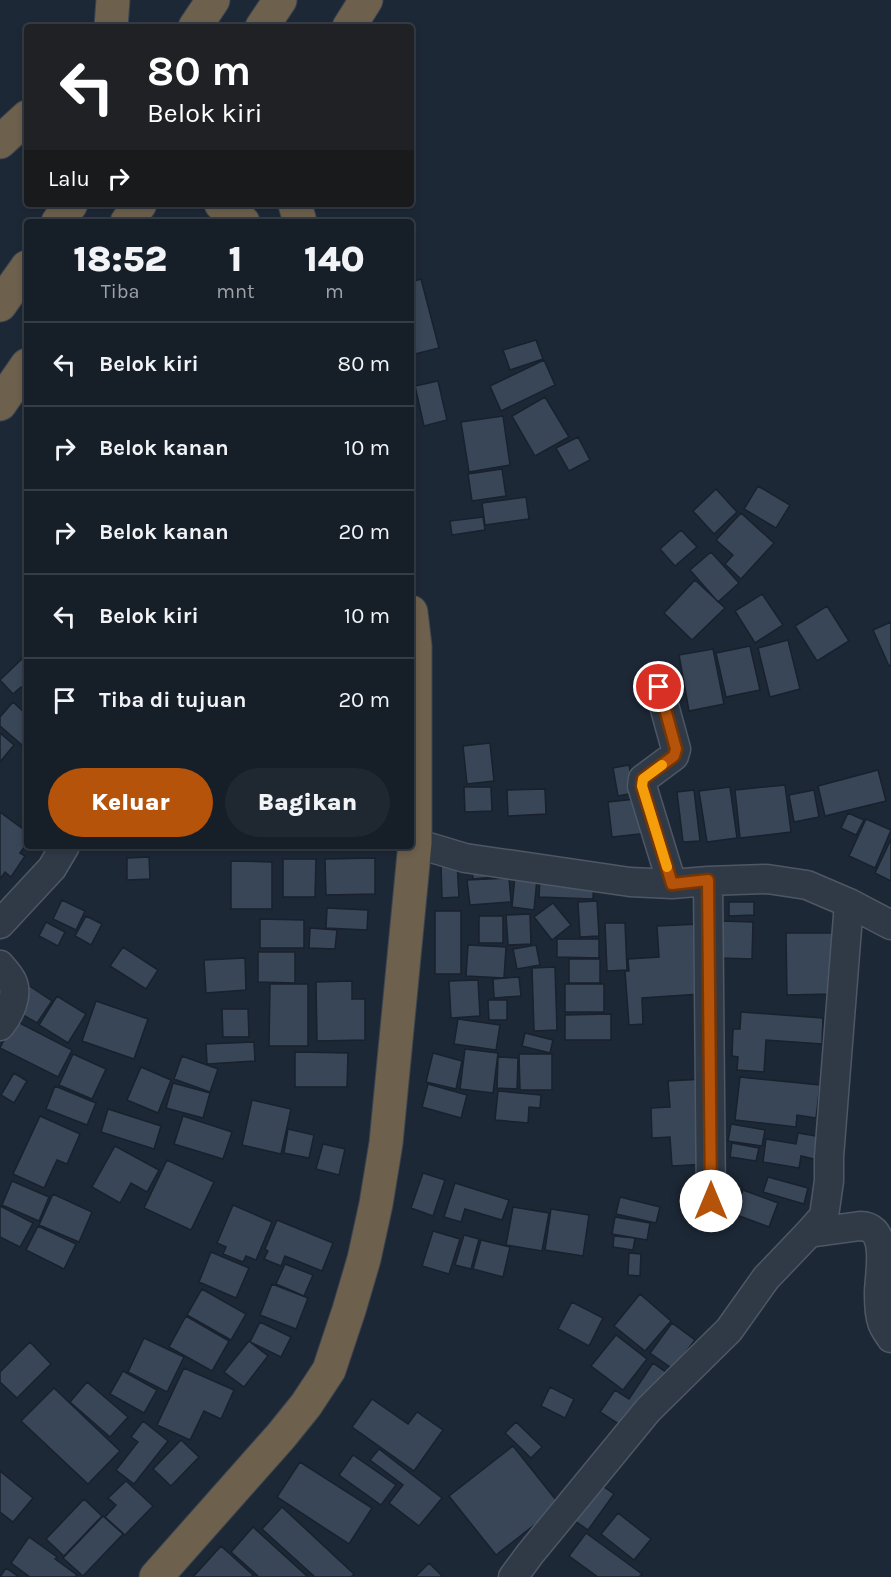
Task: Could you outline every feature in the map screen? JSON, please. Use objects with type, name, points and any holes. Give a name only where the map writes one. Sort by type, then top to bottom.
[{"type":"highway","points":[[90,24],[91,0]]},
{"type":"highway","points":[[111,24],[113,0]]},
{"type":"highway","points":[[197,24],[213,0]]},
{"type":"highway","points":[[264,24],[280,0]]},
{"type":"highway","points":[[351,24],[366,0]]},
{"type":"highway","points":[[0,142],[24,120]]},
{"type":"highway","points":[[225,207],[239,219]]},
{"type":"highway","points":[[0,305],[24,270]]},
{"type":"highway","points":[[0,404],[24,369]]},
{"type":"highway","points":[[156,1577],[306,1405],[329,1370],[349,1310],[364,1260],[386,1143],[415,843],[414,745]]},
{"type":"street","points":[[659,687],[676,749],[674,756],[643,779],[642,786],[672,884]]},
{"type":"street","points":[[415,843],[465,858],[630,882],[672,884],[708,880],[767,879],[807,885],[849,903],[891,925]]},
{"type":"street","points":[[0,924],[52,868],[63,849]]},
{"type":"street","points":[[708,880],[711,1201]]},
{"type":"street","points":[[513,1577],[648,1410],[729,1330],[766,1278],[824,1216],[829,1181],[849,903]]},
{"type":"street","points":[[0,965],[12,981],[15,996],[6,1019],[0,1026]]},
{"type":"street","points":[[810,1233],[860,1226],[868,1226],[875,1231],[882,1251],[879,1295],[882,1322],[891,1338]]},
{"type":"building","points":[[421,279],[439,348],[414,354],[414,281]]},
{"type":"building","points":[[536,340],[543,359],[510,370],[503,350]]},
{"type":"building","points":[[544,360],[555,385],[501,411],[490,386]]},
{"type":"building","points":[[438,381],[447,420],[424,426],[415,386]]},
{"type":"building","points":[[545,397],[569,437],[535,456],[512,416]]},
{"type":"building","points":[[503,416],[510,465],[469,472],[461,422]]},
{"type":"building","points":[[578,437],[590,460],[569,471],[556,448]]},
{"type":"building","points":[[502,469],[506,496],[472,501],[468,474]]},
{"type":"building","points":[[758,486],[790,505],[776,528],[744,509]]},
{"type":"building","points":[[716,489],[737,512],[714,534],[693,511]]},
{"type":"building","points":[[526,497],[529,519],[485,525],[482,503]]},
{"type":"building","points":[[741,513],[774,543],[741,579],[725,564],[733,555],[716,540]]},
{"type":"building","points":[[483,517],[485,530],[452,535],[450,521]]},
{"type":"building","points":[[681,530],[697,547],[675,566],[660,549]]},
{"type":"building","points":[[711,552],[739,583],[718,602],[690,570]]},
{"type":"building","points":[[695,580],[725,608],[692,640],[664,613]]},
{"type":"building","points":[[762,594],[783,625],[755,643],[735,611]]},
{"type":"building","points":[[827,606],[849,641],[817,661],[795,626]]},
{"type":"building","points":[[891,622],[891,665],[889,666],[873,630]]},
{"type":"building","points":[[788,640],[800,689],[770,697],[758,648]]},
{"type":"building","points":[[750,646],[760,690],[726,697],[716,653]]},
{"type":"building","points":[[713,649],[724,704],[689,711],[679,655]]},
{"type":"building","points":[[24,657],[24,690],[21,687],[13,694],[0,680]]},
{"type":"building","points":[[13,702],[24,712],[24,743],[22,745],[0,726],[0,717]]},
{"type":"building","points":[[0,733],[14,745],[0,762]]},
{"type":"building","points":[[490,743],[494,781],[467,784],[463,746]]},
{"type":"building","points":[[629,765],[634,793],[618,796],[613,768]]},
{"type":"building","points":[[878,770],[886,801],[825,816],[818,786]]},
{"type":"building","points":[[785,785],[791,832],[740,838],[735,790]]},
{"type":"building","points":[[464,787],[491,787],[492,811],[465,812]]},
{"type":"building","points":[[730,787],[737,838],[707,842],[699,791]]},
{"type":"building","points":[[545,789],[546,814],[508,816],[507,790]]},
{"type":"building","points":[[694,790],[700,841],[683,842],[677,792]]},
{"type":"building","points":[[814,790],[819,817],[794,822],[789,795]]},
{"type":"building","points":[[645,798],[649,833],[612,837],[608,802]]},
{"type":"building","points":[[0,812],[24,830],[24,847],[20,853],[25,856],[11,877],[5,872],[0,879]]},
{"type":"building","points":[[848,813],[864,820],[856,835],[841,828]]},
{"type":"building","points":[[866,819],[891,830],[875,868],[849,856]]},
{"type":"building","points":[[891,839],[891,881],[875,873]]},
{"type":"building","points":[[149,857],[150,879],[127,880],[127,858]]},
{"type":"building","points":[[375,858],[375,894],[326,895],[325,859]]},
{"type":"building","points":[[283,859],[316,859],[315,897],[283,897]]},
{"type":"building","points":[[231,861],[272,862],[272,909],[231,909]]},
{"type":"building","points":[[457,863],[459,897],[442,898],[441,864]]},
{"type":"building","points":[[472,868],[505,876],[473,879]]},
{"type":"building","points":[[515,876],[537,879],[534,910],[512,907]]},
{"type":"building","points":[[540,876],[594,878],[593,899],[539,897]]},
{"type":"building","points":[[509,878],[511,902],[470,905],[467,880]]},
{"type":"building","points":[[62,900],[85,911],[76,930],[53,919]]},
{"type":"building","points":[[597,901],[599,936],[580,937],[578,902]]},
{"type":"building","points":[[729,902],[754,902],[754,915],[729,916]]},
{"type":"building","points":[[553,903],[571,925],[552,940],[534,917]]},
{"type":"building","points":[[327,908],[368,910],[367,930],[326,928]]},
{"type":"building","points":[[435,911],[461,911],[461,974],[435,974]]},
{"type":"building","points":[[530,914],[531,944],[508,945],[506,915]]},
{"type":"building","points":[[86,916],[102,924],[91,945],[75,936]]},
{"type":"building","points":[[479,916],[503,916],[503,943],[479,943]]},
{"type":"building","points":[[260,919],[304,920],[304,948],[260,948]]},
{"type":"building","points":[[720,921],[753,922],[752,959],[720,958]]},
{"type":"building","points":[[46,922],[65,932],[58,946],[39,936]]},
{"type":"building","points":[[605,923],[625,923],[627,970],[607,971]]},
{"type":"building","points":[[700,924],[701,994],[642,998],[643,1024],[629,1025],[625,971],[629,971],[628,959],[659,957],[657,926]]},
{"type":"building","points":[[310,928],[337,930],[335,949],[309,948]]},
{"type":"building","points":[[786,933],[833,933],[833,994],[787,995]]},
{"type":"building","points":[[557,939],[599,939],[599,958],[557,957]]},
{"type":"building","points":[[468,945],[506,947],[504,978],[466,976]]},
{"type":"building","points":[[536,945],[540,965],[517,969],[513,949]]},
{"type":"building","points":[[123,947],[158,970],[146,989],[110,966]]},
{"type":"building","points":[[258,952],[295,952],[295,983],[258,982]]},
{"type":"building","points":[[245,958],[246,990],[206,993],[204,960]]},
{"type":"building","points":[[569,959],[600,959],[600,983],[569,983]]},
{"type":"building","points":[[555,967],[557,1030],[534,1031],[532,968]]},
{"type":"building","points":[[519,977],[521,996],[494,998],[493,979]]},
{"type":"building","points":[[478,980],[480,1016],[451,1018],[449,981]]},
{"type":"building","points":[[352,981],[352,999],[365,999],[365,1040],[317,1041],[316,982]]},
{"type":"building","points":[[270,984],[308,984],[308,1046],[269,1046]]},
{"type":"building","points":[[565,984],[604,984],[604,1012],[565,1012]]},
{"type":"building","points":[[28,985],[52,1001],[37,1023],[13,1009]]},
{"type":"building","points":[[57,996],[86,1014],[68,1043],[39,1025]]},
{"type":"building","points":[[488,1000],[507,1000],[507,1020],[489,1020]]},
{"type":"building","points":[[96,1001],[148,1019],[134,1059],[82,1041]]},
{"type":"building","points":[[222,1009],[248,1009],[249,1037],[223,1037]]},
{"type":"building","points":[[741,1012],[823,1018],[822,1044],[766,1040],[764,1072],[737,1070],[738,1057],[732,1056],[733,1029],[740,1029]]},
{"type":"building","points":[[611,1014],[611,1040],[565,1040],[565,1015]]},
{"type":"building","points":[[458,1019],[500,1025],[496,1050],[454,1044]]},
{"type":"building","points":[[14,1020],[72,1050],[58,1077],[0,1048]]},
{"type":"building","points":[[525,1033],[553,1040],[550,1053],[522,1046]]},
{"type":"building","points":[[254,1042],[255,1061],[207,1064],[206,1044]]},
{"type":"building","points":[[465,1049],[498,1053],[493,1093],[460,1089]]},
{"type":"building","points":[[295,1052],[348,1053],[347,1087],[295,1087]]},
{"type":"building","points":[[433,1053],[462,1061],[456,1089],[426,1082]]},
{"type":"building","points":[[73,1054],[106,1069],[92,1099],[59,1085]]},
{"type":"building","points":[[519,1054],[552,1054],[552,1090],[520,1090]]},
{"type":"building","points":[[182,1056],[218,1069],[210,1092],[174,1079]]},
{"type":"building","points":[[498,1057],[518,1058],[517,1089],[497,1088]]},
{"type":"building","points":[[141,1067],[171,1080],[158,1113],[127,1100]]},
{"type":"building","points":[[14,1073],[27,1081],[14,1103],[1,1095]]},
{"type":"building","points":[[740,1077],[820,1085],[816,1118],[797,1115],[796,1127],[735,1120]]},
{"type":"building","points":[[704,1079],[708,1164],[672,1166],[670,1137],[652,1138],[651,1108],[670,1107],[668,1081]]},
{"type":"building","points":[[173,1083],[210,1093],[203,1118],[166,1108]]},
{"type":"building","points":[[428,1084],[467,1095],[461,1118],[422,1107]]},
{"type":"building","points":[[55,1086],[96,1103],[87,1125],[46,1109]]},
{"type":"building","points":[[498,1091],[541,1095],[540,1108],[529,1107],[528,1123],[495,1120]]},
{"type":"building","points":[[252,1100],[291,1109],[281,1154],[242,1145]]},
{"type":"building","points":[[108,1109],[161,1126],[154,1149],[101,1132]]},
{"type":"building","points":[[40,1116],[80,1134],[67,1164],[57,1160],[44,1188],[13,1174]]},
{"type":"building","points":[[183,1116],[232,1132],[223,1159],[174,1144]]},
{"type":"building","points":[[731,1124],[765,1130],[762,1146],[728,1141]]},
{"type":"building","points":[[288,1129],[314,1135],[309,1158],[284,1153]]},
{"type":"building","points":[[798,1133],[822,1137],[818,1160],[801,1156],[799,1168],[763,1162],[766,1139],[796,1144]]},
{"type":"building","points":[[732,1143],[759,1148],[756,1161],[730,1157]]},
{"type":"building","points":[[323,1144],[345,1149],[339,1175],[316,1169]]},
{"type":"building","points":[[115,1146],[159,1170],[147,1192],[131,1183],[120,1203],[92,1187]]},
{"type":"building","points":[[167,1160],[214,1182],[191,1230],[144,1208]]},
{"type":"building","points":[[423,1173],[445,1180],[433,1216],[411,1208]]},
{"type":"building","points":[[768,1177],[808,1188],[804,1204],[763,1192]]},
{"type":"building","points":[[722,1180],[742,1187],[731,1217],[711,1210]]},
{"type":"building","points":[[12,1181],[49,1197],[39,1221],[2,1205]]},
{"type":"building","points":[[455,1183],[509,1200],[502,1220],[465,1209],[461,1222],[444,1217]]},
{"type":"building","points":[[743,1190],[778,1203],[769,1227],[734,1214]]},
{"type":"building","points":[[53,1194],[92,1212],[79,1242],[39,1225]]},
{"type":"building","points":[[620,1197],[660,1207],[656,1223],[616,1214]]},
{"type":"building","points":[[233,1205],[272,1222],[256,1260],[246,1256],[243,1262],[223,1254],[226,1247],[217,1243]]},
{"type":"building","points":[[0,1206],[33,1223],[20,1247],[0,1237]]},
{"type":"building","points":[[513,1207],[549,1213],[542,1251],[506,1245]]},
{"type":"building","points":[[551,1209],[589,1215],[583,1256],[545,1250]]},
{"type":"building","points":[[615,1217],[650,1223],[647,1240],[612,1234]]},
{"type":"building","points":[[277,1220],[333,1243],[322,1271],[285,1256],[281,1266],[264,1259],[268,1251],[265,1249]]},
{"type":"building","points":[[38,1226],[76,1244],[64,1269],[26,1250]]},
{"type":"building","points":[[433,1231],[460,1239],[449,1274],[422,1266]]},
{"type":"building","points":[[464,1235],[479,1239],[471,1269],[455,1265]]},
{"type":"building","points":[[614,1236],[635,1238],[633,1250],[613,1247]]},
{"type":"building","points":[[481,1240],[510,1247],[503,1277],[473,1269]]},
{"type":"building","points":[[211,1252],[249,1268],[236,1298],[199,1282]]},
{"type":"building","points":[[629,1253],[641,1254],[640,1276],[628,1275]]},
{"type":"building","points":[[285,1264],[313,1275],[304,1296],[276,1284]]},
{"type":"building","points":[[272,1284],[308,1298],[296,1329],[260,1315]]},
{"type":"building","points":[[202,1289],[246,1314],[231,1340],[187,1315]]},
{"type":"building","points":[[640,1294],[671,1321],[645,1351],[614,1326]]},
{"type":"building","points":[[572,1302],[603,1318],[589,1346],[558,1329]]},
{"type":"building","points":[[186,1316],[229,1341],[212,1371],[169,1347]]},
{"type":"building","points":[[260,1322],[291,1337],[281,1357],[250,1342]]},
{"type":"building","points":[[672,1323],[695,1340],[673,1369],[650,1353]]},
{"type":"building","points":[[616,1335],[647,1359],[623,1390],[591,1366]]},
{"type":"building","points":[[144,1338],[184,1357],[167,1392],[128,1372]]},
{"type":"building","points":[[249,1341],[268,1356],[244,1387],[224,1372]]},
{"type":"building","points":[[30,1342],[51,1364],[17,1398],[0,1382],[0,1372]]},
{"type":"building","points":[[653,1363],[667,1373],[628,1430],[600,1412],[615,1390],[629,1399]]},
{"type":"building","points":[[184,1368],[234,1390],[221,1419],[204,1411],[190,1440],[157,1425]]},
{"type":"building","points":[[123,1371],[157,1390],[144,1413],[110,1394]]},
{"type":"building","points":[[87,1382],[128,1417],[110,1437],[70,1402]]},
{"type":"building","points":[[550,1387],[574,1399],[565,1418],[541,1406]]},
{"type":"building","points":[[54,1388],[120,1451],[88,1484],[21,1421]]},
{"type":"building","points":[[372,1399],[408,1424],[417,1412],[443,1430],[414,1471],[352,1427]]},
{"type":"building","points":[[143,1421],[168,1441],[134,1484],[116,1470],[138,1442],[131,1437]]},
{"type":"building","points":[[516,1422],[542,1447],[531,1458],[505,1433]]},
{"type":"building","points":[[181,1440],[199,1457],[171,1486],[153,1469]]},
{"type":"building","points":[[513,1446],[560,1505],[496,1555],[449,1496]]},
{"type":"building","points":[[379,1449],[442,1498],[419,1526],[389,1503],[403,1485],[370,1460]]},
{"type":"building","points":[[353,1455],[396,1485],[381,1505],[339,1475]]},
{"type":"building","points":[[300,1462],[372,1508],[349,1544],[277,1497]]},
{"type":"building","points":[[0,1471],[33,1498],[13,1522],[0,1512]]},
{"type":"building","points":[[594,1480],[614,1494],[588,1530],[568,1516]]},
{"type":"building","points":[[126,1481],[153,1506],[125,1535],[105,1517],[116,1505],[108,1498]]},
{"type":"building","points":[[84,1499],[102,1516],[64,1556],[46,1539]]},
{"type":"building","points":[[282,1507],[354,1574],[351,1577],[315,1577],[262,1529]]},
{"type":"building","points":[[618,1513],[651,1539],[634,1560],[601,1534]]},
{"type":"building","points":[[103,1516],[123,1534],[83,1576],[63,1558]]},
{"type":"building","points":[[253,1527],[308,1577],[259,1577],[231,1552]]},
{"type":"building","points":[[586,1533],[642,1574],[639,1577],[598,1577],[569,1556]]},
{"type":"building","points":[[29,1537],[77,1575],[75,1577],[30,1577],[11,1563]]},
{"type":"building","points":[[221,1546],[253,1575],[251,1577],[193,1577]]},
{"type":"building","points":[[429,1563],[443,1577],[415,1577]]},
{"type":"building","points":[[6,1568],[19,1577],[0,1577]]},
{"type":"slow traffic","points":[[662,765],[643,779],[642,786],[667,867]]},
{"type":"route","points":[[659,687],[676,749],[674,756],[643,779],[642,786],[672,884],[708,880],[711,1201]]}]
